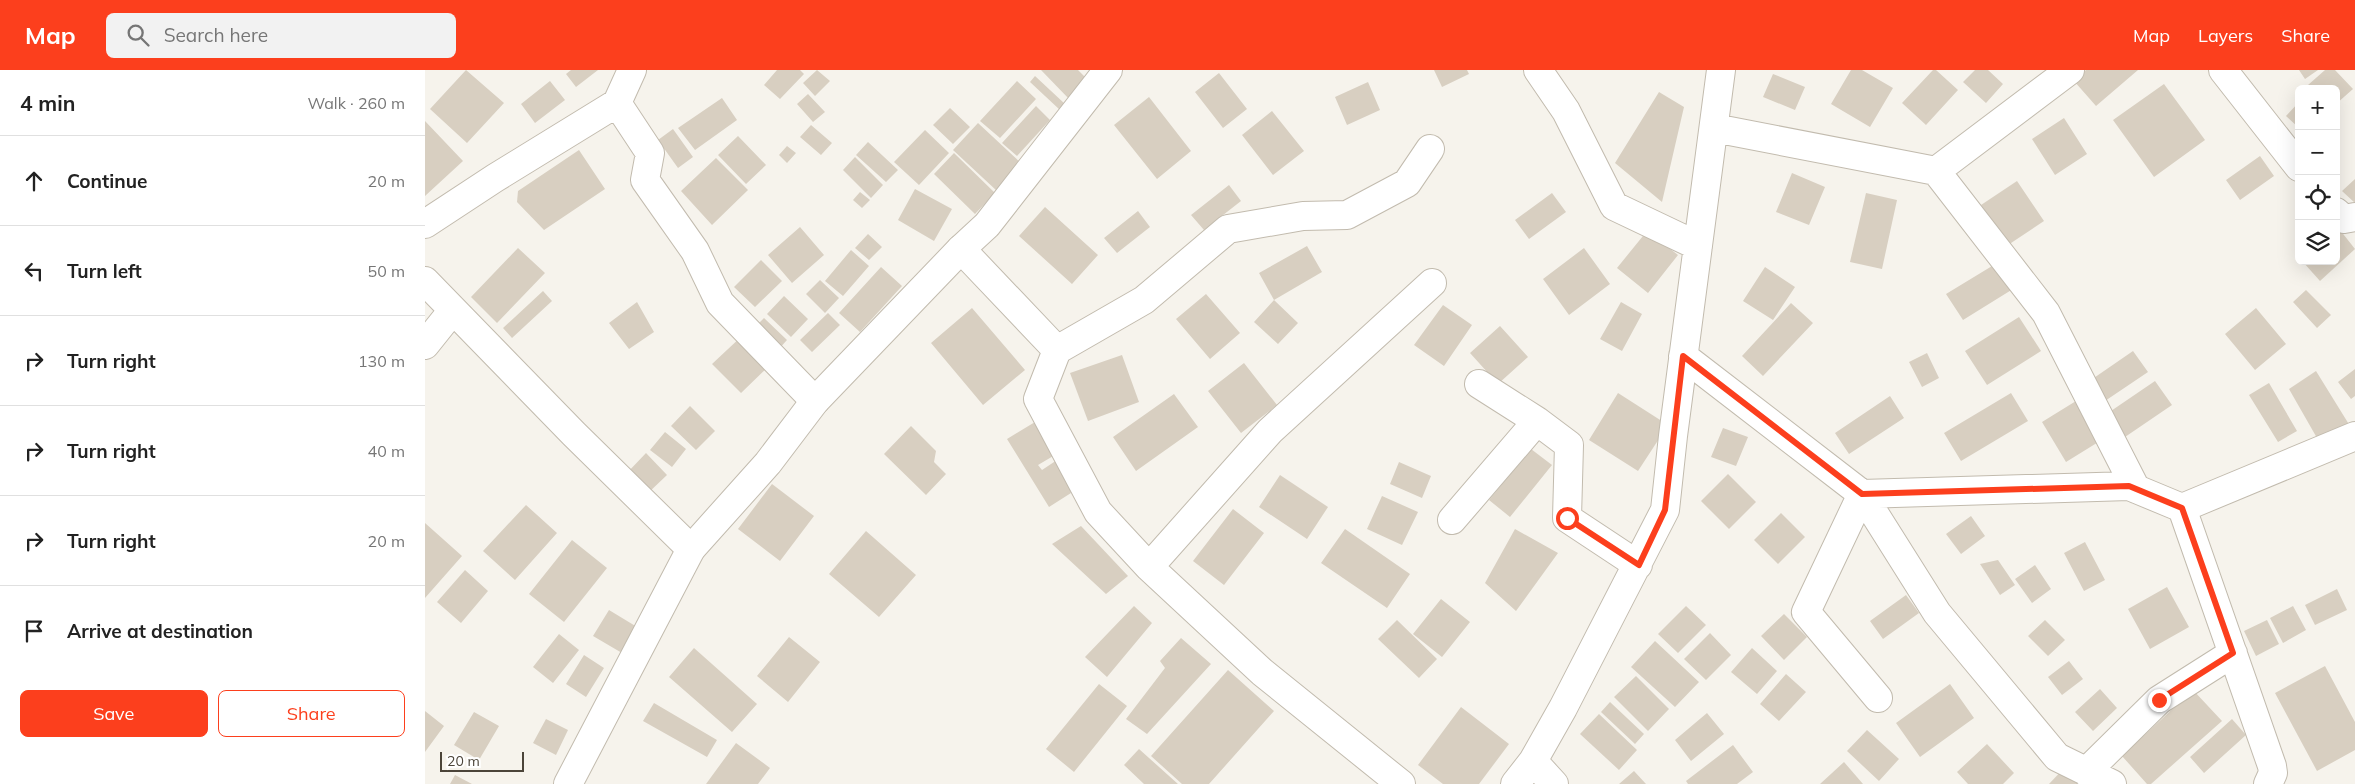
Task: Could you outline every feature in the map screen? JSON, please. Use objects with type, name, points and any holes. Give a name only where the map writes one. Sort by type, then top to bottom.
[{"type":"street","points":[[425,224],[495,178],[617,103],[632,70]]},
{"type":"street","points":[[568,784],[691,549],[767,463],[815,401],[987,225],[1108,70]]},
{"type":"street","points":[[1538,70],[1566,111],[1614,206],[1698,246]]},
{"type":"street","points":[[1515,784],[1533,761],[1639,565],[1665,510],[1683,356],[1721,70]]},
{"type":"street","points":[[1937,171],[2069,70]]},
{"type":"street","points":[[2223,70],[2295,162]]},
{"type":"street","points":[[617,103],[650,153],[645,180],[695,251],[720,303],[815,401]]},
{"type":"street","points":[[1713,128],[1937,171],[2046,313],[2137,489]]},
{"type":"street","points":[[1401,784],[1263,672],[1149,567],[1097,512],[1038,399],[1057,350],[1144,300],[1228,229],[1303,216],[1347,215],[1407,183],[1429,150]]},
{"type":"street","points":[[2340,216],[2343,219],[2355,217]]},
{"type":"street","points":[[961,250],[1057,350]]},
{"type":"street","points":[[425,281],[574,434],[691,549]]},
{"type":"street","points":[[1149,567],[1270,431],[1432,284]]},
{"type":"street","points":[[425,345],[453,310]]},
{"type":"street","points":[[1683,356],[1862,494],[1937,613],[2057,758],[2112,784]]},
{"type":"street","points":[[1479,384],[1537,421],[1569,445],[1567,518],[1639,565]]},
{"type":"street","points":[[1452,520],[1537,421]]},
{"type":"street","points":[[1862,494],[2129,486],[2182,508],[2355,436]]},
{"type":"street","points":[[1862,494],[1806,612],[1878,698]]},
{"type":"street","points":[[2182,508],[2272,766],[2273,773],[2268,784]]},
{"type":"street","points":[[2086,772],[2159,700],[2233,653]]},
{"type":"street","points":[[1533,761],[1554,784]]},
{"type":"building","points":[[466,70],[504,103],[467,143],[430,109]]},
{"type":"building","points":[[571,70],[598,70],[576,87],[566,74]]},
{"type":"building","points":[[777,70],[800,70],[804,74],[780,99],[764,85]]},
{"type":"building","points":[[817,70],[830,81],[815,96],[803,83]]},
{"type":"building","points":[[1041,70],[1078,70],[1089,81],[1070,100]]},
{"type":"building","points":[[1434,70],[1467,70],[1469,74],[1442,87]]},
{"type":"building","points":[[1851,70],[1862,70],[1893,88],[1870,127],[1831,104]]},
{"type":"building","points":[[1933,70],[1936,70],[1958,90],[1926,125],[1902,103]]},
{"type":"building","points":[[1975,70],[1988,70],[2003,84],[1986,103],[1963,82]]},
{"type":"building","points":[[2086,70],[2138,70],[2096,106],[2074,81]]},
{"type":"building","points":[[2299,70],[2318,70],[2305,79]]},
{"type":"building","points":[[2325,70],[2335,70],[2353,89],[2340,100],[2340,85],[2308,85]]},
{"type":"building","points":[[1219,73],[1247,109],[1223,128],[1195,92]]},
{"type":"building","points":[[1773,74],[1805,87],[1795,110],[1763,97]]},
{"type":"building","points":[[1035,76],[1065,104],[1060,110],[1030,82]]},
{"type":"building","points":[[550,81],[565,100],[535,123],[521,104]]},
{"type":"building","points":[[1017,81],[1036,99],[1000,138],[980,121]]},
{"type":"building","points":[[1368,82],[1380,110],[1347,125],[1335,97]]},
{"type":"building","points":[[2164,84],[2205,140],[2154,177],[2113,120]]},
{"type":"building","points":[[1659,92],[1684,107],[1662,202],[1615,163]]},
{"type":"building","points":[[808,94],[825,112],[813,122],[797,104]]},
{"type":"building","points":[[1149,97],[1191,151],[1157,179],[1114,125]]},
{"type":"building","points":[[722,98],[737,120],[695,150],[678,128]]},
{"type":"building","points":[[1036,106],[1050,120],[1017,156],[1002,143]]},
{"type":"building","points":[[2295,106],[2295,124],[2286,116]]},
{"type":"building","points":[[950,108],[970,127],[953,144],[933,125]]},
{"type":"building","points":[[1272,111],[1304,151],[1273,175],[1242,135]]},
{"type":"building","points":[[2064,118],[2087,154],[2055,175],[2032,139]]},
{"type":"building","points":[[425,121],[463,161],[425,196]]},
{"type":"building","points":[[978,123],[1022,164],[997,191],[953,150]]},
{"type":"building","points":[[811,125],[832,143],[821,155],[800,137]]},
{"type":"building","points":[[673,129],[693,157],[678,168],[658,140]]},
{"type":"building","points":[[925,130],[949,153],[919,185],[894,162]]},
{"type":"building","points":[[738,136],[766,165],[746,184],[718,155]]},
{"type":"building","points":[[868,142],[898,170],[886,182],[856,155]]},
{"type":"building","points":[[787,146],[796,153],[787,163],[779,155]]},
{"type":"building","points":[[579,150],[605,189],[544,230],[517,202],[518,191]]},
{"type":"building","points":[[954,153],[995,193],[975,214],[934,174]]},
{"type":"building","points":[[2260,156],[2274,176],[2240,200],[2226,180]]},
{"type":"building","points":[[855,157],[883,185],[871,198],[843,170]]},
{"type":"building","points":[[716,158],[748,190],[712,225],[681,191]]},
{"type":"building","points":[[1792,173],[1825,187],[1809,225],[1776,212]]},
{"type":"building","points":[[2355,179],[2355,203],[2342,191]]},
{"type":"building","points":[[2017,181],[2044,221],[2008,245],[1981,205]]},
{"type":"building","points":[[1229,185],[1241,201],[1204,230],[1191,215]]},
{"type":"building","points":[[915,189],[952,209],[934,241],[898,220]]},
{"type":"building","points":[[860,192],[870,200],[862,208],[853,200]]},
{"type":"building","points":[[1552,193],[1566,212],[1529,239],[1515,220]]},
{"type":"building","points":[[1866,193],[1897,200],[1882,269],[1850,262]]},
{"type":"building","points":[[1045,207],[1098,255],[1072,284],[1019,236]]},
{"type":"building","points":[[1138,211],[1150,227],[1117,253],[1104,238]]},
{"type":"building","points":[[800,227],[824,255],[792,283],[768,255]]},
{"type":"building","points":[[2340,230],[2355,249],[2340,263]]},
{"type":"building","points":[[1647,231],[1678,255],[1648,293],[1617,268]]},
{"type":"building","points":[[868,234],[882,247],[869,260],[855,248]]},
{"type":"building","points":[[1307,246],[1322,272],[1274,300],[1259,273]]},
{"type":"building","points":[[518,248],[545,273],[497,323],[471,297]]},
{"type":"building","points":[[1584,248],[1610,284],[1569,315],[1543,279]]},
{"type":"building","points":[[851,250],[869,266],[843,296],[825,281]]},
{"type":"building","points":[[761,260],[782,281],[755,307],[734,287]]},
{"type":"building","points":[[1997,263],[2013,289],[1963,320],[1946,294]]},
{"type":"building","points":[[2306,265],[2338,265],[2320,281]]},
{"type":"building","points":[[881,267],[902,286],[860,332],[839,313]]},
{"type":"building","points":[[1765,267],[1795,287],[1773,320],[1743,301]]},
{"type":"building","points":[[820,280],[839,298],[825,313],[806,294]]},
{"type":"building","points":[[2306,290],[2331,315],[2317,328],[2293,302]]},
{"type":"building","points":[[543,291],[552,301],[512,338],[503,328]]},
{"type":"building","points":[[1206,294],[1240,333],[1210,359],[1176,319]]},
{"type":"building","points":[[784,296],[808,319],[791,337],[767,314]]},
{"type":"building","points":[[1274,300],[1298,323],[1278,344],[1254,322]]},
{"type":"building","points":[[637,302],[654,332],[629,349],[609,323]]},
{"type":"building","points":[[1621,302],[1642,314],[1622,351],[1600,339]]},
{"type":"building","points":[[1791,303],[1813,323],[1763,376],[1742,356]]},
{"type":"building","points":[[1443,305],[1472,325],[1444,366],[1414,345]]},
{"type":"building","points":[[972,308],[1025,370],[983,405],[931,343]]},
{"type":"building","points":[[2256,308],[2286,344],[2255,370],[2225,334]]},
{"type":"building","points":[[828,313],[840,325],[812,352],[800,340]]},
{"type":"building","points":[[2019,317],[2041,351],[1987,385],[1965,351]]},
{"type":"building","points":[[764,318],[787,340],[777,351],[754,328]]},
{"type":"building","points":[[1500,326],[1528,357],[1498,384],[1470,353]]},
{"type":"building","points":[[743,335],[771,364],[741,393],[712,364]]},
{"type":"building","points":[[2133,351],[2148,372],[2102,403],[2088,382]]},
{"type":"building","points":[[1927,353],[1939,378],[1922,387],[1909,362]]},
{"type":"building","points":[[1122,355],[1139,402],[1088,421],[1070,373]]},
{"type":"building","points":[[1244,363],[1277,405],[1241,433],[1208,391]]},
{"type":"building","points":[[2355,369],[2355,396],[2351,399],[2338,382]]},
{"type":"building","points":[[2316,371],[2350,426],[2317,438],[2289,389]]},
{"type":"building","points":[[2155,381],[2172,405],[2125,437],[2108,413]]},
{"type":"building","points":[[2269,383],[2297,431],[2278,442],[2249,395]]},
{"type":"building","points":[[1618,393],[1668,425],[1638,471],[1589,440]]},
{"type":"building","points":[[2011,393],[2028,421],[1961,461],[1944,433]]},
{"type":"building","points":[[1174,394],[1198,427],[1136,471],[1113,437]]},
{"type":"building","points":[[1890,396],[1904,418],[1849,454],[1835,433]]},
{"type":"building","points":[[2076,401],[2100,441],[2066,462],[2042,422]]},
{"type":"building","points":[[690,406],[715,431],[696,450],[671,426]]},
{"type":"building","points":[[1040,419],[1060,452],[1038,465],[1042,470],[1060,458],[1071,493],[1049,507],[1007,439]]},
{"type":"building","points":[[911,426],[936,451],[934,462],[946,474],[926,495],[884,454]]},
{"type":"building","points":[[1723,428],[1748,437],[1736,466],[1711,457]]},
{"type":"building","points":[[665,432],[686,449],[672,467],[650,450]]},
{"type":"building","points":[[1531,449],[1552,465],[1510,517],[1489,500]]},
{"type":"building","points":[[646,453],[667,475],[646,495],[626,474]]},
{"type":"building","points":[[1399,462],[1431,476],[1422,498],[1390,484]]},
{"type":"building","points":[[1728,474],[1756,502],[1729,529],[1701,501]]},
{"type":"building","points":[[1280,475],[1328,507],[1307,539],[1259,507]]},
{"type":"building","points":[[772,484],[814,516],[780,561],[738,529]]},
{"type":"building","points":[[1382,496],[1418,512],[1402,545],[1367,529]]},
{"type":"building","points":[[526,505],[557,533],[515,580],[483,551]]},
{"type":"building","points":[[1233,509],[1264,533],[1224,585],[1193,561]]},
{"type":"building","points":[[1781,513],[1805,537],[1778,564],[1754,540]]},
{"type":"building","points":[[1971,516],[1985,536],[1961,554],[1946,534]]},
{"type":"building","points":[[425,523],[462,556],[425,598]]},
{"type":"building","points":[[1081,526],[1128,576],[1106,594],[1052,544]]},
{"type":"building","points":[[1345,529],[1410,574],[1387,608],[1321,563]]},
{"type":"building","points":[[1515,529],[1558,553],[1516,611],[1485,583]]},
{"type":"building","points":[[866,531],[916,575],[879,617],[829,574]]},
{"type":"building","points":[[572,540],[607,568],[564,622],[529,594]]},
{"type":"building","points":[[2085,542],[2105,580],[2084,591],[2064,553]]},
{"type":"building","points":[[1998,560],[2015,585],[2000,595],[1980,564]]},
{"type":"building","points":[[2035,565],[2051,589],[2032,603],[2015,579]]},
{"type":"building","points":[[465,570],[488,591],[461,623],[437,602]]},
{"type":"building","points":[[2167,587],[2189,627],[2150,649],[2128,609]]},
{"type":"building","points":[[2337,589],[2347,610],[2315,625],[2305,605]]},
{"type":"building","points":[[1906,595],[1919,613],[1883,639],[1870,621]]},
{"type":"building","points":[[1441,599],[1470,622],[1442,657],[1413,634]]},
{"type":"building","points":[[1134,606],[1152,623],[1107,677],[1085,657]]},
{"type":"building","points":[[1686,606],[1706,625],[1678,653],[1658,634]]},
{"type":"building","points":[[2293,606],[2306,630],[2283,643],[2270,618]]},
{"type":"building","points":[[609,610],[637,627],[622,653],[593,636]]},
{"type":"building","points":[[1784,614],[1807,637],[1784,660],[1761,636]]},
{"type":"building","points":[[1397,620],[1437,659],[1419,678],[1378,639]]},
{"type":"building","points":[[2045,620],[2065,640],[2048,656],[2028,636]]},
{"type":"building","points":[[2267,620],[2279,644],[2256,656],[2244,631]]},
{"type":"building","points":[[1710,633],[1731,655],[1706,680],[1684,659]]},
{"type":"building","points":[[559,634],[579,650],[553,683],[533,667]]},
{"type":"building","points":[[789,637],[820,662],[788,702],[757,676]]},
{"type":"building","points":[[1181,638],[1211,664],[1147,734],[1126,719],[1165,668],[1160,661]]},
{"type":"building","points":[[1655,641],[1699,682],[1675,707],[1631,667]]},
{"type":"building","points":[[694,648],[757,704],[732,732],[669,677]]},
{"type":"building","points":[[1752,648],[1777,671],[1757,694],[1731,672]]},
{"type":"building","points":[[584,655],[604,668],[586,697],[566,684]]},
{"type":"building","points":[[2069,661],[2083,679],[2062,695],[2048,677]]},
{"type":"building","points":[[2325,666],[2355,722],[2355,750],[2317,771],[2275,693]]},
{"type":"building","points":[[1228,670],[1274,711],[1209,784],[1182,784],[1151,756]]},
{"type":"building","points":[[1786,674],[1806,692],[1779,721],[1760,704]]},
{"type":"building","points":[[1636,676],[1669,709],[1648,731],[1614,697]]},
{"type":"building","points":[[1099,684],[1127,706],[1074,772],[1046,749]]},
{"type":"building","points":[[1950,684],[1974,718],[1920,757],[1896,723]]},
{"type":"building","points":[[2100,689],[2117,708],[2093,731],[2075,712]]},
{"type":"building","points":[[2193,690],[2222,721],[2151,784],[2147,784],[2122,756]]},
{"type":"building","points":[[1610,702],[1644,734],[1635,744],[1601,712]]},
{"type":"building","points":[[654,703],[717,740],[707,757],[643,721]]},
{"type":"building","points":[[1461,707],[1509,744],[1479,784],[1443,784],[1418,765]]},
{"type":"building","points":[[425,711],[444,726],[425,752]]},
{"type":"building","points":[[474,712],[499,726],[479,760],[454,745]]},
{"type":"building","points":[[1707,713],[1724,734],[1691,761],[1675,740]]},
{"type":"building","points":[[1599,714],[1637,750],[1619,770],[1580,734]]},
{"type":"building","points":[[546,719],[568,730],[556,755],[533,743]]},
{"type":"building","points":[[2232,719],[2246,735],[2204,773],[2190,757]]},
{"type":"building","points":[[1867,730],[1899,759],[1879,781],[1847,751]]},
{"type":"building","points":[[736,743],[770,768],[758,784],[706,784]]},
{"type":"building","points":[[1987,744],[2014,773],[2003,784],[1968,784],[1957,772]]},
{"type":"building","points":[[1733,745],[1753,772],[1737,784],[1688,784],[1686,781]]},
{"type":"building","points":[[1139,749],[1178,784],[1144,784],[1124,765]]},
{"type":"building","points":[[1844,762],[1863,784],[1820,784]]},
{"type":"building","points":[[2066,766],[2081,784],[2049,784]]},
{"type":"building","points":[[1634,771],[1646,784],[1619,784]]},
{"type":"building","points":[[455,775],[472,784],[450,784]]},
{"type":"route","points":[[1567,518],[1639,565],[1665,510],[1683,356],[1862,494],[2129,486],[2182,508],[2233,653],[2159,700]]}]
